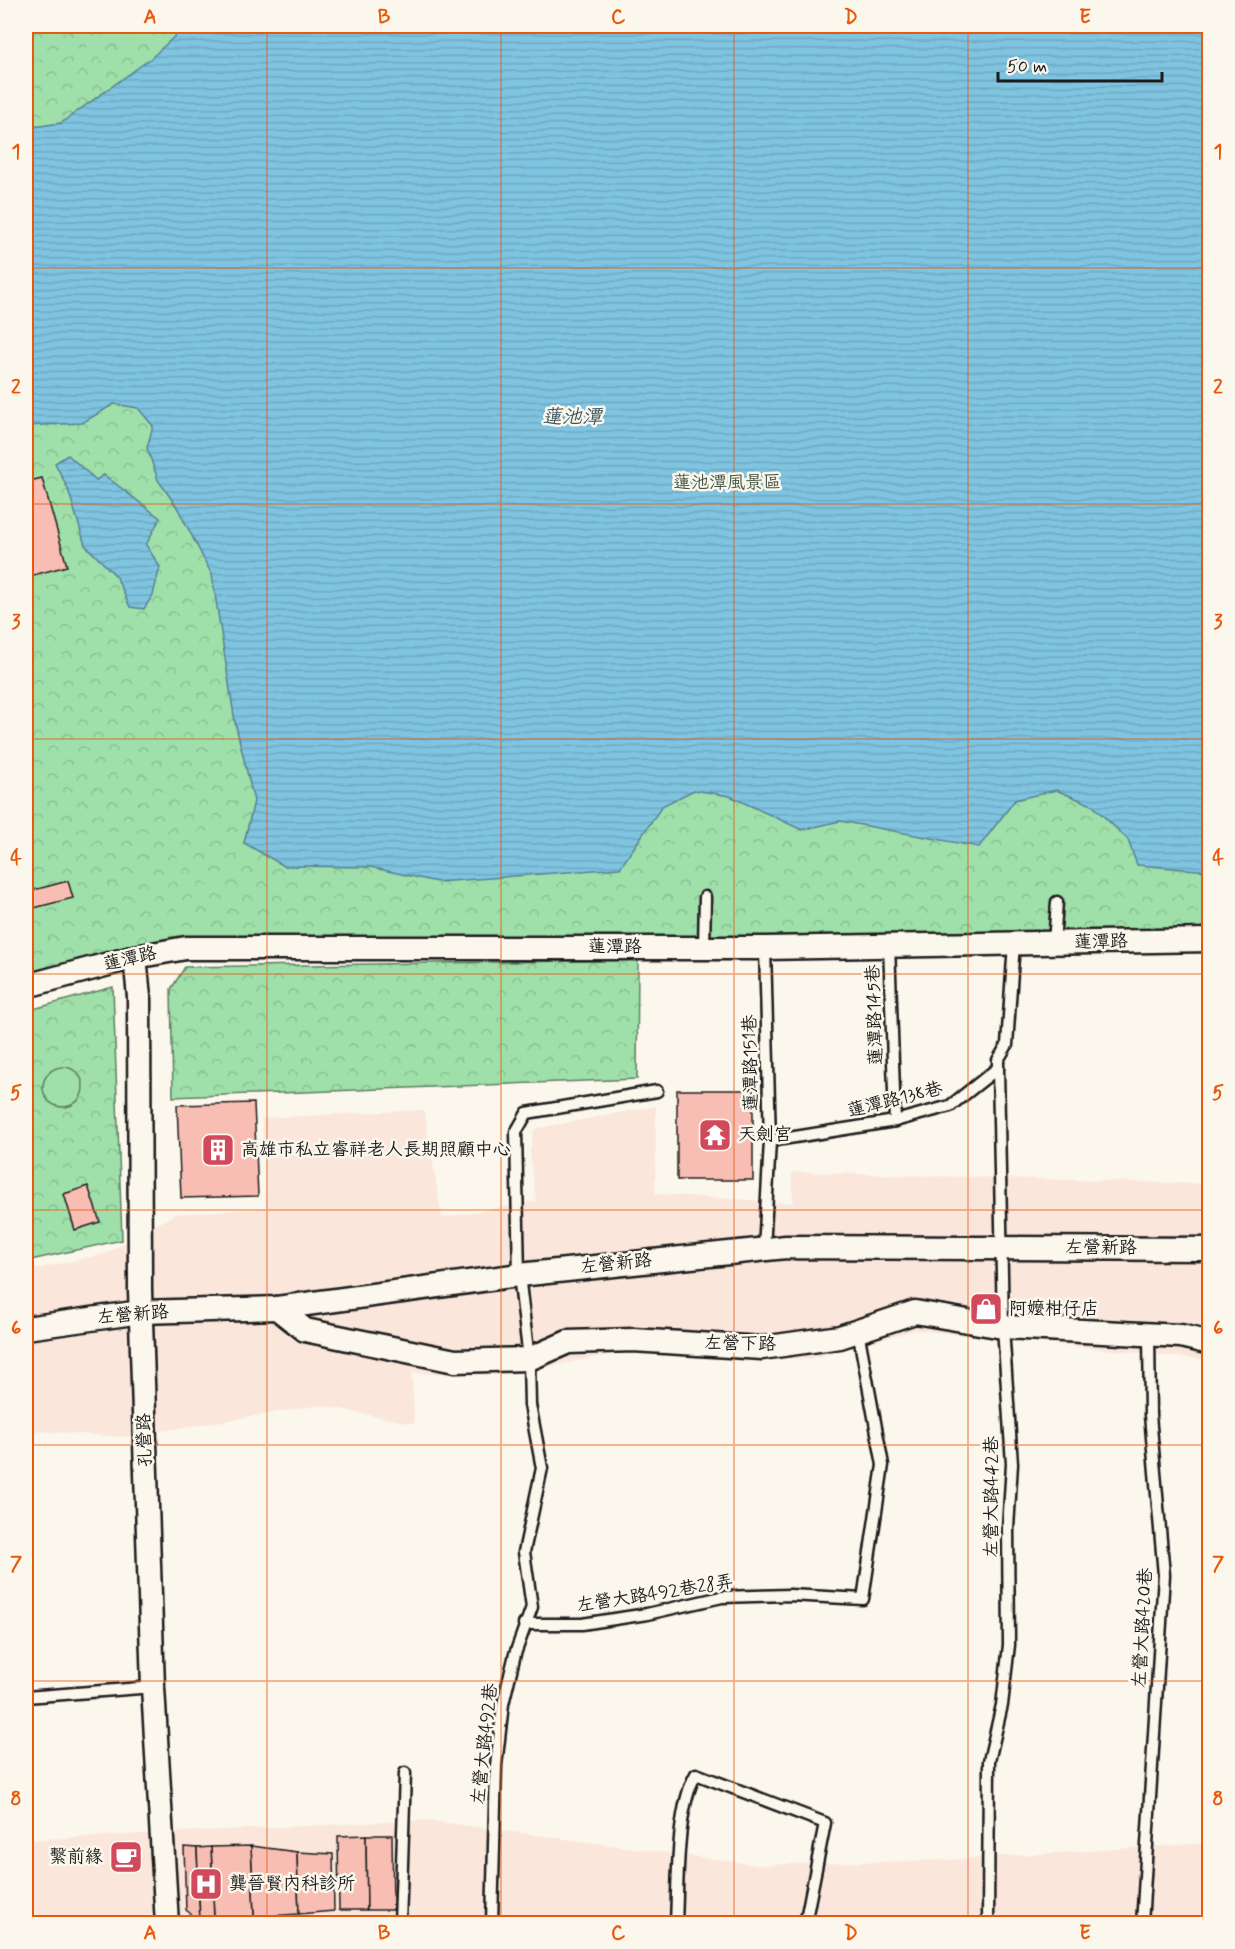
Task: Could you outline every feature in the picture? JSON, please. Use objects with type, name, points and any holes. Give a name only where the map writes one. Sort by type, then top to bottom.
[{"type":"street","name":"蓮潭路","points":[[26,986],[135,957],[186,948],[765,948],[1209,940]]},
{"type":"street","name":"孔營路","points":[[135,957],[139,997],[141,1312],[153,1687],[167,1923]]},
{"type":"street","name":"左營新路","points":[[26,1328],[141,1312],[277,1308],[519,1275],[786,1247],[1209,1249]]},
{"type":"street","name":"左營下路","points":[[277,1308],[305,1330],[455,1361],[529,1359],[568,1342],[633,1340],[762,1348],[840,1337],[915,1312],[1003,1327],[1181,1336],[1209,1343]]},
{"type":"lane","points":[[704,947],[705,897]]},
{"type":"lane","points":[[1054,943],[1057,902]]},
{"type":"lane","points":[[998,1068],[998,1060],[1007,1045],[1014,943]]},
{"type":"lane","name":"蓮潭路145巷","points":[[888,944],[895,1121]]},
{"type":"lane","name":"蓮潭路151巷","points":[[764,1250],[770,1141],[765,948]]},
{"type":"lane","name":"蓮潭路138巷","points":[[770,1141],[895,1121],[950,1106],[998,1068]]},
{"type":"lane","name":"左營大路442巷","points":[[988,1923],[990,1761],[1002,1705],[1010,1645],[1008,1528],[1012,1464],[1003,1327],[998,1068]]},
{"type":"lane","name":"左營大路492巷","points":[[492,1923],[498,1746],[507,1679],[524,1624],[532,1607],[524,1552],[542,1468],[530,1405],[529,1359],[519,1275],[516,1132],[528,1113],[657,1091]]},
{"type":"lane","name":"左營大路492巷28弄","points":[[524,1624],[582,1624],[647,1614],[722,1597],[790,1595],[863,1599],[883,1464],[858,1331]]},
{"type":"lane","name":"左營大路420巷","points":[[1142,1923],[1164,1575],[1150,1415],[1149,1334]]},
{"type":"lane","points":[[26,1697],[153,1687]]},
{"type":"lane","points":[[400,1923],[405,1773]]},
{"type":"lane","points":[[676,1923],[680,1848],[689,1786],[696,1774],[825,1823],[805,1923]]},
{"type":"shaded area","points":[[656,1106],[655,1194],[793,1203],[792,1172],[1209,1184],[1209,1360],[915,1330],[809,1359],[703,1354],[613,1354],[506,1375],[412,1373],[414,1424],[321,1405],[124,1437],[37,1431],[26,1451],[26,1271],[105,1254],[175,1214],[266,1208],[262,1118],[424,1110],[442,1218],[536,1201],[530,1152],[534,1129]]},
{"type":"shaded area","points":[[425,1820],[757,1865],[945,1860],[1209,1843],[1209,1923],[221,1924],[26,1917],[26,1840]]},
{"type":"green space","name":"蓮池潭","points":[[26,26],[1209,26],[1209,936],[168,940],[26,979]]},
{"type":"green space","points":[[638,960],[637,1079],[173,1097],[171,989],[185,967]]},
{"type":"green space","points":[[113,987],[122,1240],[26,1261],[26,1011]]},
{"type":"green space","points":[[63,1067],[71,1068],[77,1073],[82,1079],[82,1095],[77,1101],[71,1106],[63,1107],[55,1106],[49,1101],[44,1095],[43,1087],[44,1079],[49,1073],[55,1068]]},
{"type":"water","name":"蓮池潭","points":[[186,26],[1209,26],[1209,871],[1137,865],[1128,840],[1092,805],[1056,790],[1015,800],[979,847],[840,821],[802,830],[730,796],[694,790],[662,806],[620,868],[437,882],[370,867],[284,866],[244,843],[254,801],[235,722],[212,575],[177,507],[158,480],[147,448],[153,426],[138,408],[114,404],[82,423],[26,426],[26,128],[61,123],[150,59]]},
{"type":"water","points":[[68,455],[96,480],[104,475],[160,518],[146,545],[160,567],[153,595],[144,609],[130,607],[116,576],[85,545],[68,489],[55,463]]},
{"type":"building","points":[[42,478],[67,566],[26,577],[26,482]]},
{"type":"building","points":[[26,577],[30,590],[26,591]]},
{"type":"building","points":[[68,881],[73,898],[26,910],[26,892]]},
{"type":"building","name":"天劍宮","points":[[677,1090],[753,1090],[753,1180],[677,1180]]},
{"type":"building","name":"高雄市私立睿祥老人長期照顧中心","points":[[254,1103],[258,1196],[181,1198],[177,1105]]},
{"type":"building","points":[[88,1186],[100,1222],[75,1230],[64,1194]]},
{"type":"building","points":[[366,1835],[367,1910],[339,1910],[338,1836]]},
{"type":"building","points":[[366,1835],[392,1835],[393,1910],[367,1910]]},
{"type":"building","points":[[251,1846],[297,1852],[299,1914],[254,1917]]},
{"type":"building","points":[[251,1846],[254,1917],[214,1920],[211,1847]]},
{"type":"building","points":[[184,1847],[197,1848],[200,1921],[186,1910]]},
{"type":"building","name":"龔晉賢內科診所","points":[[211,1847],[214,1920],[200,1921],[197,1848]]},
{"type":"building","points":[[297,1852],[333,1854],[334,1911],[299,1914]]},
{"type":"place","name":"天劍宮","points":[[715,1135]]},
{"type":"place","name":"高雄市私立睿祥老人長期照顧中心","points":[[218,1150]]},
{"type":"place","name":"阿嬤柑仔店","points":[[986,1309]]},
{"type":"place","name":"繫前緣","points":[[126,1857]]},
{"type":"place","name":"龔晉賢內科診所","points":[[206,1884]]},
{"type":"park label","name":"蓮池潭風景區","points":[[727,483]]}]
